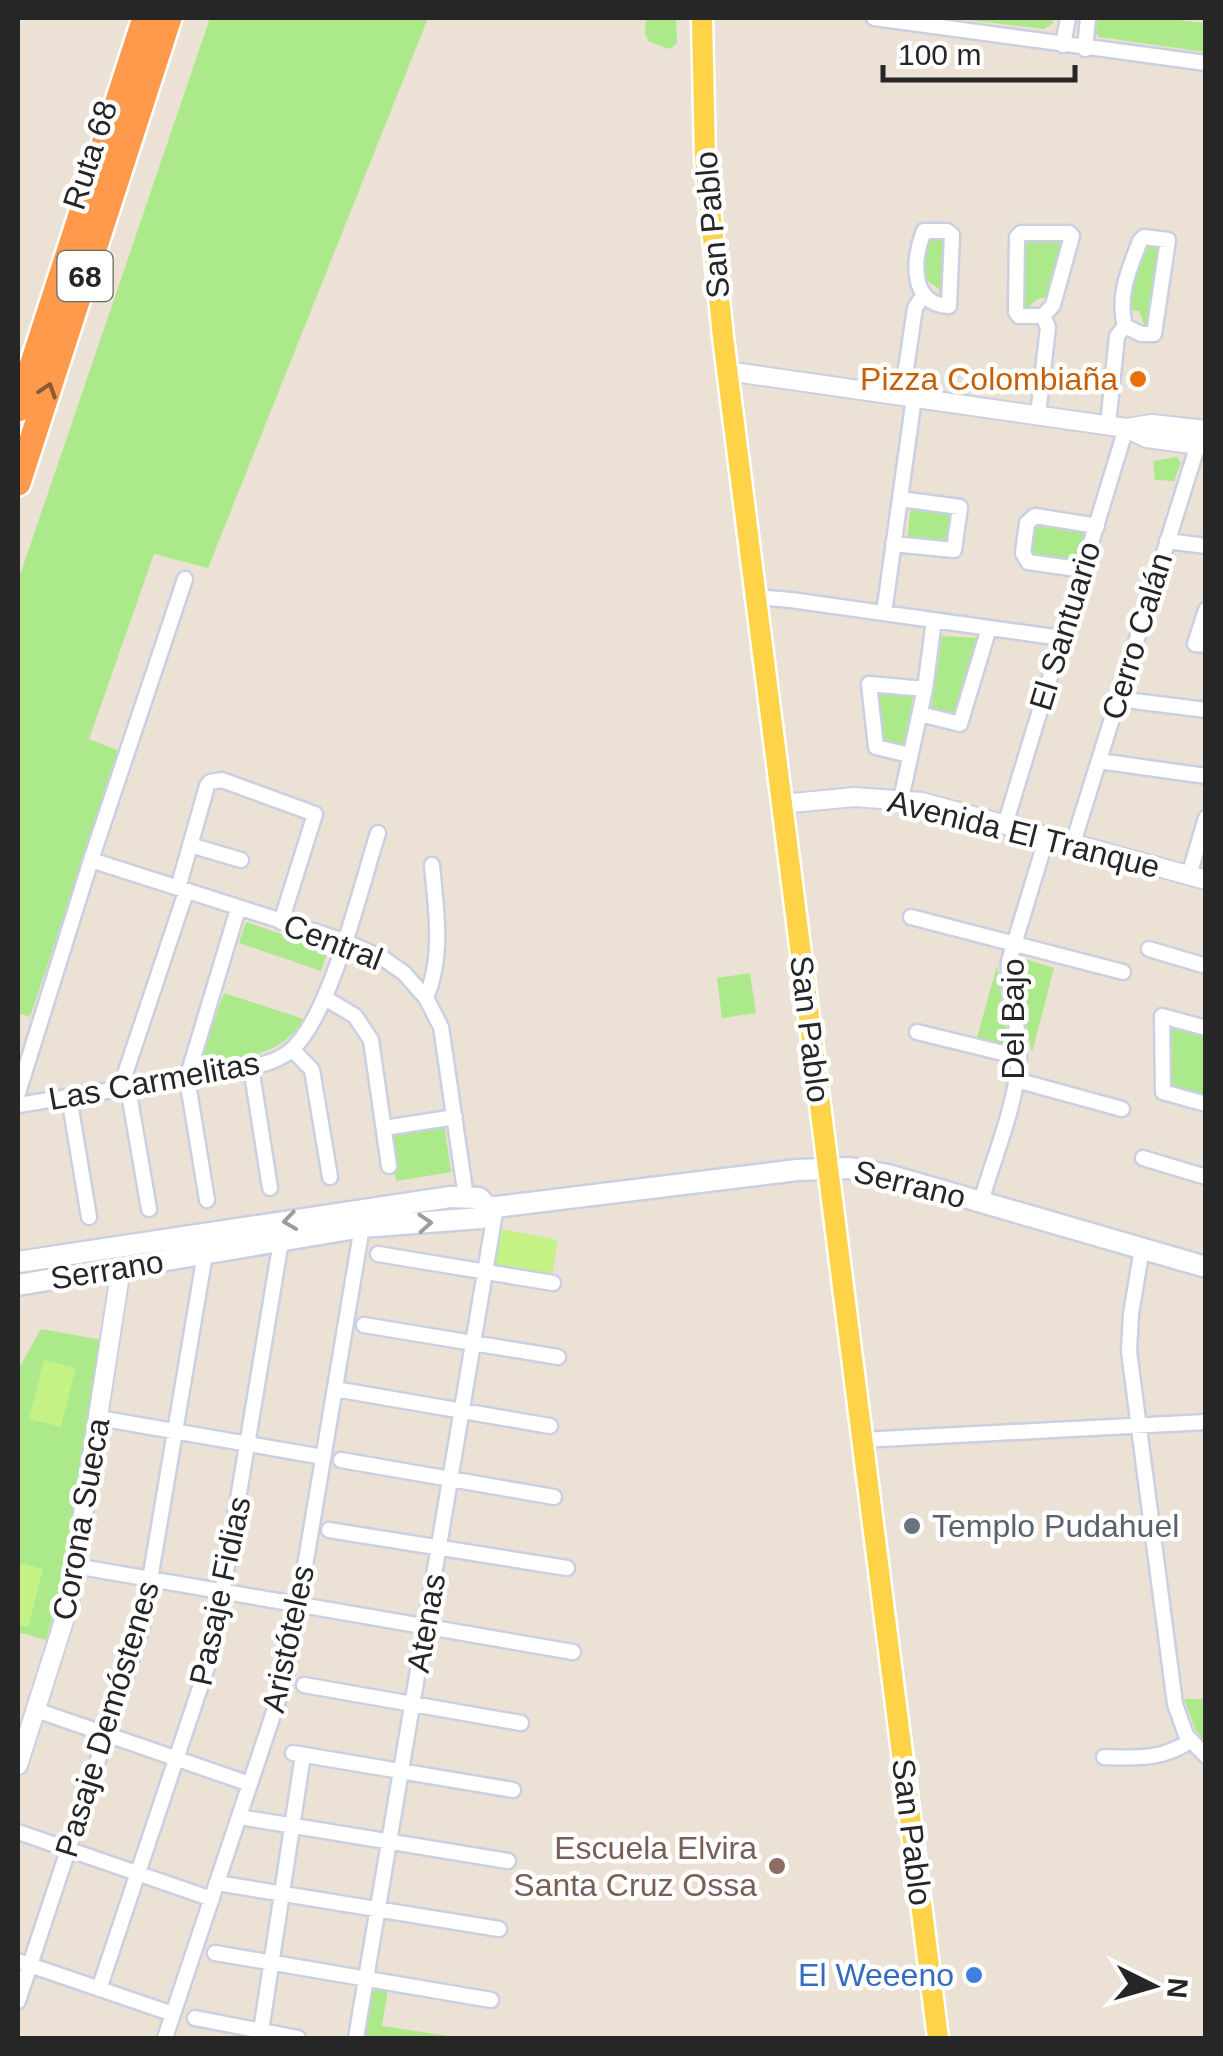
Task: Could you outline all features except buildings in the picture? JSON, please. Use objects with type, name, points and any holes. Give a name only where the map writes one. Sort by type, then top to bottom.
[{"type":"highway","name":"Ruta 68","points":[[18,409],[145,18]]},
{"type":"highway","name":"Ruta 68","points":[[18,483],[169,18]]},
{"type":"highway","points":[[152,68],[180,18]]},
{"type":"main road","name":"San Pablo","points":[[702,18],[706,175],[727,371],[938,2038]]},
{"type":"main road","name":"Serrano","points":[[18,1284],[362,1227],[481,1218],[492,1207],[827,1166],[888,1175],[1206,1267]]},
{"type":"main road","name":"Serrano","points":[[18,1262],[466,1197]]},
{"type":"main road","points":[[466,1197],[479,1198],[492,1207]]},
{"type":"street","points":[[874,18],[1206,63]]},
{"type":"street","points":[[1063,45],[1068,18]]},
{"type":"street","points":[[1084,48],[1088,18]]},
{"type":"street","points":[[947,231],[952,235],[952,302],[950,306],[935,305],[922,297],[916,281],[921,238],[924,232],[947,231]]},
{"type":"street","points":[[1021,233],[1068,234],[1072,236],[1053,305],[1042,316],[1019,316],[1016,312],[1017,237],[1021,233]]},
{"type":"street","name":"El Santuario","points":[[1004,824],[1097,526],[1117,426],[1118,336],[1125,326],[1121,310],[1124,284],[1140,240],[1168,240],[1154,334],[1141,334],[1125,326]]},
{"type":"street","points":[[884,613],[900,499],[914,308],[922,297]]},
{"type":"street","points":[[1038,415],[1048,328],[1042,316]]},
{"type":"street","points":[[727,371],[1117,426],[1147,438],[1203,438]]},
{"type":"street","name":"Cerro Calán","points":[[1073,843],[1167,540],[1203,438]]},
{"type":"street","points":[[893,544],[954,550],[960,508],[900,499]]},
{"type":"street","points":[[1084,570],[1028,562],[1024,553],[1027,522],[1035,516],[1097,526]]},
{"type":"street","points":[[1167,540],[1206,546]]},
{"type":"street","points":[[18,1093],[186,579]]},
{"type":"street","points":[[755,598],[1061,638]]},
{"type":"street","points":[[1206,610],[1195,644],[1206,645]]},
{"type":"street","points":[[901,799],[925,689],[934,620]]},
{"type":"street","points":[[920,714],[960,724],[989,628]]},
{"type":"street","points":[[909,755],[876,747],[868,684],[925,689]]},
{"type":"street","points":[[1118,699],[1206,710]]},
{"type":"street","points":[[1098,761],[1206,776]]},
{"type":"street","points":[[149,1209],[124,1088],[182,890],[207,786],[216,780],[316,814],[282,922]]},
{"type":"street","name":"Avenida El Tranque","points":[[782,804],[854,797],[901,799],[1197,878]]},
{"type":"street","points":[[1197,878],[1206,818]]},
{"type":"street","name":"Las Carmelitas","points":[[18,1105],[251,1067],[280,1058],[292,1049],[309,1029],[325,998],[378,832]]},
{"type":"street","name":"Del Bajo","points":[[980,1202],[1016,1080],[1019,1056],[1008,970],[1046,836]]},
{"type":"street","points":[[190,844],[241,860]]},
{"type":"street","name":"Central","points":[[91,860],[344,941],[395,965],[426,998],[444,1039],[466,1197]]},
{"type":"street","points":[[426,998],[437,956],[432,865]]},
{"type":"street","points":[[208,1200],[187,1078],[238,909]]},
{"type":"street","points":[[911,917],[1123,972]]},
{"type":"street","points":[[1149,949],[1206,966]]},
{"type":"street","points":[[325,998],[355,1016],[371,1040],[389,1166]]},
{"type":"street","points":[[1206,1028],[1162,1016],[1163,1092],[1206,1104]]},
{"type":"street","points":[[917,1032],[1019,1056]]},
{"type":"street","points":[[292,1049],[312,1070],[330,1178]]},
{"type":"street","points":[[251,1067],[270,1188]]},
{"type":"street","points":[[1016,1080],[1122,1109]]},
{"type":"street","points":[[69,1097],[88,1217]]},
{"type":"street","points":[[384,1128],[455,1116]]},
{"type":"street","points":[[1143,1158],[1206,1177]]},
{"type":"street","name":"Atenas","points":[[356,2038],[486,1272],[492,1207]]},
{"type":"street","name":"Aristóteles","points":[[164,2038],[287,1673],[362,1227]]},
{"type":"street","name":"Pasaje Fidias","points":[[99,1989],[213,1649],[282,1241]]},
{"type":"street","points":[[1142,1248],[1129,1338],[1138,1422],[1174,1704],[1190,1741],[1206,1756]]},
{"type":"street","name":"Pasaje Demóstenes","points":[[18,2001],[24,1963],[68,1850],[137,1643],[205,1254]]},
{"type":"street","points":[[378,1254],[553,1284]]},
{"type":"street","name":"Corona Sueca","points":[[18,1765],[65,1620],[121,1268]]},
{"type":"street","points":[[364,1325],[558,1356]]},
{"type":"street","points":[[334,1389],[550,1426]]},
{"type":"street","points":[[99,1418],[323,1457]]},
{"type":"street","points":[[861,1440],[1138,1422],[1206,1422]]},
{"type":"street","points":[[341,1460],[554,1497]]},
{"type":"street","points":[[329,1530],[568,1568]]},
{"type":"street","points":[[75,1566],[573,1652]]},
{"type":"street","points":[[304,1685],[521,1722]]},
{"type":"street","points":[[36,1710],[250,1784]]},
{"type":"street","points":[[1104,1757],[1154,1758],[1190,1741]]},
{"type":"street","points":[[261,2031],[292,1825],[298,1754],[512,1790]]},
{"type":"street","points":[[240,1816],[508,1860]]},
{"type":"street","points":[[18,1832],[212,1899]]},
{"type":"street","points":[[217,1883],[498,1930]]},
{"type":"street","points":[[215,1953],[491,2000]]},
{"type":"street","points":[[24,1963],[173,2014]]},
{"type":"street","points":[[195,2018],[298,2038]]},
{"type":"green space","points":[[210,18],[428,18],[208,568],[154,554],[89,739],[119,751],[30,1017],[18,1013],[18,581]]},
{"type":"green space","points":[[646,18],[676,18],[677,43],[670,49],[649,42]]},
{"type":"green space","points":[[952,18],[1053,18],[1053,23],[1044,29]]},
{"type":"green space","points":[[1098,18],[1205,23],[1205,52],[1099,37]]},
{"type":"green space","points":[[930,235],[948,236],[945,296],[939,295],[939,289],[921,276]]},
{"type":"green space","points":[[1032,238],[1062,240],[1050,298],[1036,300],[1027,312],[1022,312],[1022,244]]},
{"type":"green space","points":[[1160,245],[1163,250],[1149,327],[1145,327],[1139,311],[1127,309],[1128,292],[1144,246]]},
{"type":"green space","points":[[1177,457],[1181,463],[1174,481],[1155,480],[1153,461]]},
{"type":"green space","points":[[911,505],[955,510],[951,546],[907,541]]},
{"type":"green space","points":[[1033,525],[1085,530],[1076,563],[1033,557],[1029,550]]},
{"type":"green space","points":[[942,636],[982,638],[957,716],[931,711]]},
{"type":"green space","points":[[876,690],[914,693],[903,748],[881,743]]},
{"type":"green space","points":[[246,922],[328,950],[321,971],[239,943]]},
{"type":"green space","points":[[1019,957],[1054,968],[1032,1053],[1017,980]]},
{"type":"green space","points":[[997,966],[1009,1050],[976,1041]]},
{"type":"green space","points":[[750,973],[756,1013],[722,1018],[717,978]]},
{"type":"green space","points":[[224,993],[304,1019],[271,1049],[198,1066]]},
{"type":"green space","points":[[1166,1024],[1205,1033],[1205,1100],[1169,1088]]},
{"type":"green space","points":[[444,1123],[451,1172],[396,1181],[389,1131]]},
{"type":"green space","points":[[500,1229],[558,1240],[552,1275],[494,1264]]},
{"type":"green space","points":[[41,1329],[102,1340],[65,1576],[46,1640],[18,1632],[18,1370]]},
{"type":"green space","points":[[44,1360],[76,1368],[61,1427],[29,1419]]},
{"type":"green space","points":[[18,1562],[43,1569],[28,1627],[18,1625]]},
{"type":"green space","points":[[1184,1699],[1205,1699],[1205,1741],[1196,1731]]},
{"type":"green space","points":[[368,1986],[388,1989],[382,2026],[462,2038],[360,2038]]},
{"type":"place","name":"Pizza Colombiaña","points":[[1138,379]]},
{"type":"place","name":"Templo Pudahuel","points":[[912,1526]]},
{"type":"place","name":"Escuela Elvira Santa Cruz Ossa","points":[[777,1866]]},
{"type":"place","name":"El Weeeno","points":[[974,1975]]}]
